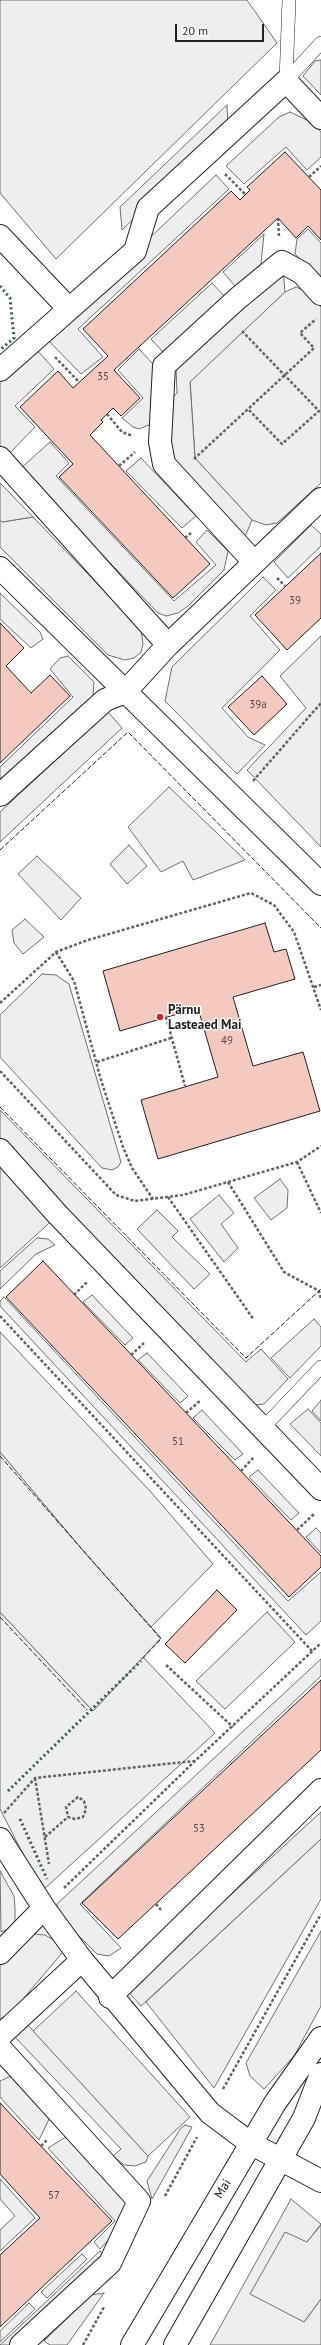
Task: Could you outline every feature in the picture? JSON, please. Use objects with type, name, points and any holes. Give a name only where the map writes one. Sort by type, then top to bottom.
[{"type":"street","points":[[0,370],[135,251],[148,208],[286,81],[321,118]]},
{"type":"street","points":[[0,236],[69,309]]},
{"type":"street","points":[[254,562],[174,477],[164,464],[160,442],[164,366],[223,312],[282,262],[302,274],[321,294]]},
{"type":"street","points":[[0,458],[168,645]]},
{"type":"street","points":[[0,795],[105,700],[125,692],[168,645],[321,499]]},
{"type":"street","points":[[0,568],[321,884]]},
{"type":"street","points":[[0,1150],[58,1215],[321,1489]]},
{"type":"street","points":[[110,1996],[321,1790]]},
{"type":"street","points":[[0,1839],[44,1908],[82,1960],[110,1996],[210,2113],[250,2144],[321,2181]]},
{"type":"street","points":[[0,1953],[44,1908]]},
{"type":"street","points":[[0,2036],[82,1960]]},
{"type":"street","name":"Mai","points":[[132,2345],[275,2103],[321,2038]]},
{"type":"street","points":[[0,2048],[139,2201],[110,2263],[21,2345]]},
{"type":"street","points":[[175,2345],[304,2118],[321,2074]]},
{"type":"lane","points":[[286,81],[289,0]]},
{"type":"lane","points":[[286,81],[321,43]]},
{"type":"lane","points":[[263,1428],[321,1367]]},
{"type":"path","points":[[309,177],[321,166]]},
{"type":"path","points":[[223,312],[319,411],[282,444],[248,409]]},
{"type":"path","points":[[195,458],[314,348],[300,333],[321,315]]},
{"type":"path","points":[[36,338],[80,382]]},
{"type":"path","points":[[107,414],[122,432],[134,437]]},
{"type":"path","points":[[236,801],[321,704]]},
{"type":"path","points":[[0,1003],[56,952],[88,940],[251,892],[274,905],[294,932],[321,1010]]},
{"type":"path","points":[[56,952],[74,981],[123,1147],[132,1168],[153,1199]]},
{"type":"path","points":[[314,987],[321,985]]},
{"type":"path","points":[[166,1017],[185,1086]]},
{"type":"path","points":[[97,1062],[172,1038]]},
{"type":"path","points":[[0,1071],[116,1195],[135,1201],[168,1197],[228,1182],[297,1162],[321,1146]]},
{"type":"path","points":[[297,1162],[321,1213]]},
{"type":"path","points":[[228,1182],[284,1272],[319,1291],[321,1299]]},
{"type":"path","points":[[168,1197],[254,1320]]},
{"type":"path","points":[[74,1294],[90,1279]]},
{"type":"path","points":[[0,1316],[312,1651]]},
{"type":"path","points":[[131,1355],[148,1340]]},
{"type":"path","points":[[186,1414],[203,1398]]},
{"type":"path","points":[[241,1471],[257,1454]]},
{"type":"path","points":[[297,1530],[315,1514]]},
{"type":"path","points":[[44,1908],[195,1761],[321,1643]]},
{"type":"path","points":[[166,1665],[233,1727]]},
{"type":"path","points":[[0,1818],[35,1778],[195,1761]]},
{"type":"path","points":[[35,1778],[49,1867]]},
{"type":"path","points":[[78,1797],[84,1802],[86,1809],[83,1817],[75,1820],[68,1817],[66,1807],[78,1797]]},
{"type":"path","points":[[44,1837],[68,1817]]},
{"type":"shaded area","points":[[0,0],[247,0],[277,43],[56,259],[0,193]]},
{"type":"shaded area","points":[[321,60],[321,95],[303,76],[315,61]]},
{"type":"shaded area","points":[[227,105],[228,129],[122,230],[120,207]]},
{"type":"shaded area","points":[[290,112],[313,123],[321,132],[321,157],[307,170],[286,147],[244,184],[226,166],[279,117]]},
{"type":"shaded area","points":[[216,175],[229,189],[78,329],[103,357],[81,374],[45,337]]},
{"type":"shaded area","points":[[308,229],[321,243],[321,281],[295,254],[297,239]]},
{"type":"shaded area","points":[[264,234],[261,264],[235,286],[223,272]]},
{"type":"shaded area","points":[[283,268],[285,292],[190,382],[195,458],[252,520],[244,539],[172,456],[170,400],[177,393],[176,368]]},
{"type":"shaded area","points":[[212,283],[225,297],[164,353],[151,339]]},
{"type":"shaded area","points":[[296,287],[307,292],[321,307],[321,483],[277,523],[266,525],[252,520],[195,458],[190,381],[285,292]]},
{"type":"shaded area","points":[[36,349],[54,369],[15,406],[35,427],[7,456],[0,449],[0,381]]},
{"type":"shaded area","points":[[139,349],[153,364],[156,416],[151,424],[139,429],[133,427],[122,418],[143,398],[118,370]]},
{"type":"shaded area","points":[[50,442],[69,463],[56,476],[174,601],[216,565],[196,542],[207,530],[228,551],[224,570],[188,606],[178,613],[166,616],[158,613],[20,469]]},
{"type":"shaded area","points":[[141,458],[196,516],[182,528],[126,471]]},
{"type":"shaded area","points":[[0,483],[33,517],[2,522],[0,520]]},
{"type":"shaded area","points":[[33,517],[141,629],[143,644],[141,652],[134,658],[125,660],[108,655],[0,547],[0,520],[2,522]]},
{"type":"shaded area","points":[[311,525],[321,534],[321,546],[288,578],[274,562]]},
{"type":"shaded area","points":[[263,577],[276,590],[250,616],[280,650],[222,708],[248,737],[265,745],[237,774],[165,701],[172,667]]},
{"type":"shaded area","points":[[0,593],[40,632],[43,639],[31,648],[0,619]]},
{"type":"shaded area","points":[[321,636],[321,847],[247,770],[306,708],[280,676]]},
{"type":"shaded area","points":[[68,656],[94,682],[93,695],[70,720],[0,783],[0,767],[73,697],[50,669],[60,658]]},
{"type":"shaded area","points":[[108,712],[122,728],[0,842],[0,812]]},
{"type":"shaded area","points":[[169,787],[245,860],[193,880],[183,861],[161,872],[128,827]]},
{"type":"shaded area","points":[[129,845],[147,866],[127,884],[110,864]]},
{"type":"shaded area","points":[[37,856],[81,898],[61,920],[18,874]]},
{"type":"shaded area","points":[[25,919],[44,937],[23,954],[14,943],[12,930]]},
{"type":"shaded area","points":[[42,974],[56,975],[69,984],[121,1162],[118,1167],[112,1170],[102,1168],[0,1057],[0,1015]]},
{"type":"shaded area","points":[[0,1110],[246,1362],[261,1349],[288,1379],[264,1404],[254,1405],[246,1401],[0,1139]]},
{"type":"shaded area","points":[[0,1150],[58,1215],[0,1268]]},
{"type":"shaded area","points":[[280,1179],[288,1190],[287,1208],[271,1220],[254,1198]]},
{"type":"shaded area","points":[[219,1195],[234,1213],[221,1224],[238,1248],[224,1262],[190,1219]]},
{"type":"shaded area","points":[[157,1210],[178,1231],[172,1237],[210,1274],[194,1289],[137,1229]]},
{"type":"shaded area","points":[[37,1238],[48,1239],[55,1245],[36,1254],[0,1289],[0,1271]]},
{"type":"shaded area","points":[[92,1295],[133,1338],[125,1345],[83,1302]]},
{"type":"shaded area","points":[[4,1297],[288,1601],[321,1572],[321,1621],[306,1635],[0,1306],[0,1301]]},
{"type":"shaded area","points":[[314,1319],[321,1327],[321,1346],[290,1378],[271,1358]]},
{"type":"shaded area","points":[[0,1332],[150,1491],[213,1564],[151,1627],[85,1553],[0,1452]]},
{"type":"shaded area","points":[[147,1353],[188,1396],[180,1403],[138,1360]]},
{"type":"shaded area","points":[[321,1400],[321,1421],[312,1411]]},
{"type":"shaded area","points":[[308,1409],[321,1423],[321,1456],[290,1424]]},
{"type":"shaded area","points":[[202,1410],[243,1454],[235,1460],[193,1418]]},
{"type":"shaded area","points":[[0,1452],[85,1553],[161,1638],[93,1711],[0,1612]]},
{"type":"shaded area","points":[[258,1470],[299,1513],[291,1520],[249,1477]]},
{"type":"shaded area","points":[[316,1528],[321,1533],[321,1553],[306,1537]]},
{"type":"shaded area","points":[[0,1612],[93,1711],[143,1657],[215,1733],[42,1891],[0,1809]]},
{"type":"shaded area","points":[[267,1612],[295,1642],[225,1709],[196,1681]]},
{"type":"shaded area","points":[[321,1659],[321,1676],[80,1904],[121,1948],[109,1956],[97,1954],[57,1914],[57,1904]]},
{"type":"shaded area","points":[[321,1812],[321,1839],[141,2006],[127,1990]]},
{"type":"shaded area","points":[[321,1839],[321,1899],[214,2088],[146,2002]]},
{"type":"shaded area","points":[[0,1871],[14,1896],[15,1908],[15,1926],[1,1932]]},
{"type":"shaded area","points":[[321,1931],[321,2006],[294,2056],[264,2089],[250,2076],[246,2063]]},
{"type":"shaded area","points":[[34,1934],[45,1935],[54,1940],[63,1952],[11,2013],[0,2019],[0,1963]]},
{"type":"shaded area","points":[[76,1991],[190,2117],[148,2156],[33,2031]]},
{"type":"shaded area","points":[[28,2025],[148,2156],[146,2162],[135,2166],[124,2165],[113,2156],[121,2149],[15,2037]]},
{"type":"shaded area","points":[[13,2075],[51,2115],[39,2140],[0,2097],[0,2081]]},
{"type":"shaded area","points":[[185,2125],[192,2127],[152,2199],[147,2181],[181,2128]]},
{"type":"shaded area","points":[[69,2135],[127,2201],[112,2236],[100,2249],[94,2242],[115,2221],[48,2148]]},
{"type":"shaded area","points":[[0,2179],[35,2218],[0,2251],[0,2230],[15,2216],[0,2199]]},
{"type":"shaded area","points":[[291,2199],[321,2224],[307,2242],[304,2322],[321,2299],[321,2345],[210,2345]]},
{"type":"shaded area","points":[[321,2225],[321,2299],[304,2322],[250,2294],[285,2232],[307,2242]]},
{"type":"shaded area","points":[[100,2251],[110,2263],[21,2345],[0,2345]]},
{"type":"shaded area","points":[[82,2254],[87,2259],[47,2298],[41,2292]]},
{"type":"shaded area","points":[[104,2293],[67,2345],[50,2345],[44,2341],[91,2295]]},
{"type":"shaded area","points":[[29,2303],[35,2309],[0,2342],[0,2331]]},
{"type":"building","points":[[285,152],[321,190],[321,240],[308,226],[296,238],[278,218],[114,370],[140,398],[121,416],[113,408],[101,420],[103,422],[90,435],[210,564],[173,598],[59,477],[73,464],[20,407],[58,371],[73,388],[108,356],[83,329],[231,191],[240,200],[250,190],[247,187]]},
{"type":"building","points":[[321,553],[321,618],[287,650],[255,615]]},
{"type":"building","points":[[0,623],[24,648],[6,666],[31,693],[50,675],[70,696],[0,763]]},
{"type":"building","points":[[262,676],[287,704],[254,735],[228,707]]},
{"type":"building","points":[[265,923],[274,952],[286,949],[295,979],[233,997],[253,1066],[303,1052],[320,1111],[158,1159],[141,1100],[218,1077],[198,1008],[120,1031],[103,971]]},
{"type":"building","points":[[43,1261],[321,1556],[321,1567],[289,1597],[6,1297]]},
{"type":"building","points":[[217,1590],[237,1610],[185,1663],[165,1644]]},
{"type":"building","points":[[321,1680],[321,1750],[118,1939],[82,1903]]},
{"type":"building","points":[[0,2103],[112,2221],[0,2327],[0,2255],[40,2218],[0,2174]]},
{"type":"hedge","points":[[0,286],[10,298],[14,338],[0,350]]},
{"type":"hedge","points":[[8,1791],[141,1661]]},
{"type":"hedge","points":[[20,1819],[47,1879]]},
{"type":"fence","points":[[0,850],[128,732],[321,928]]},
{"type":"fence","points":[[0,1107],[246,1358],[321,1289]]},
{"type":"fence","points":[[0,1456],[161,1639],[142,1659]]},
{"type":"fence","points":[[0,1617],[87,1710]]},
{"type":"place","name":"Pärnu Lasteaed Mai","points":[[160,1017]]}]
